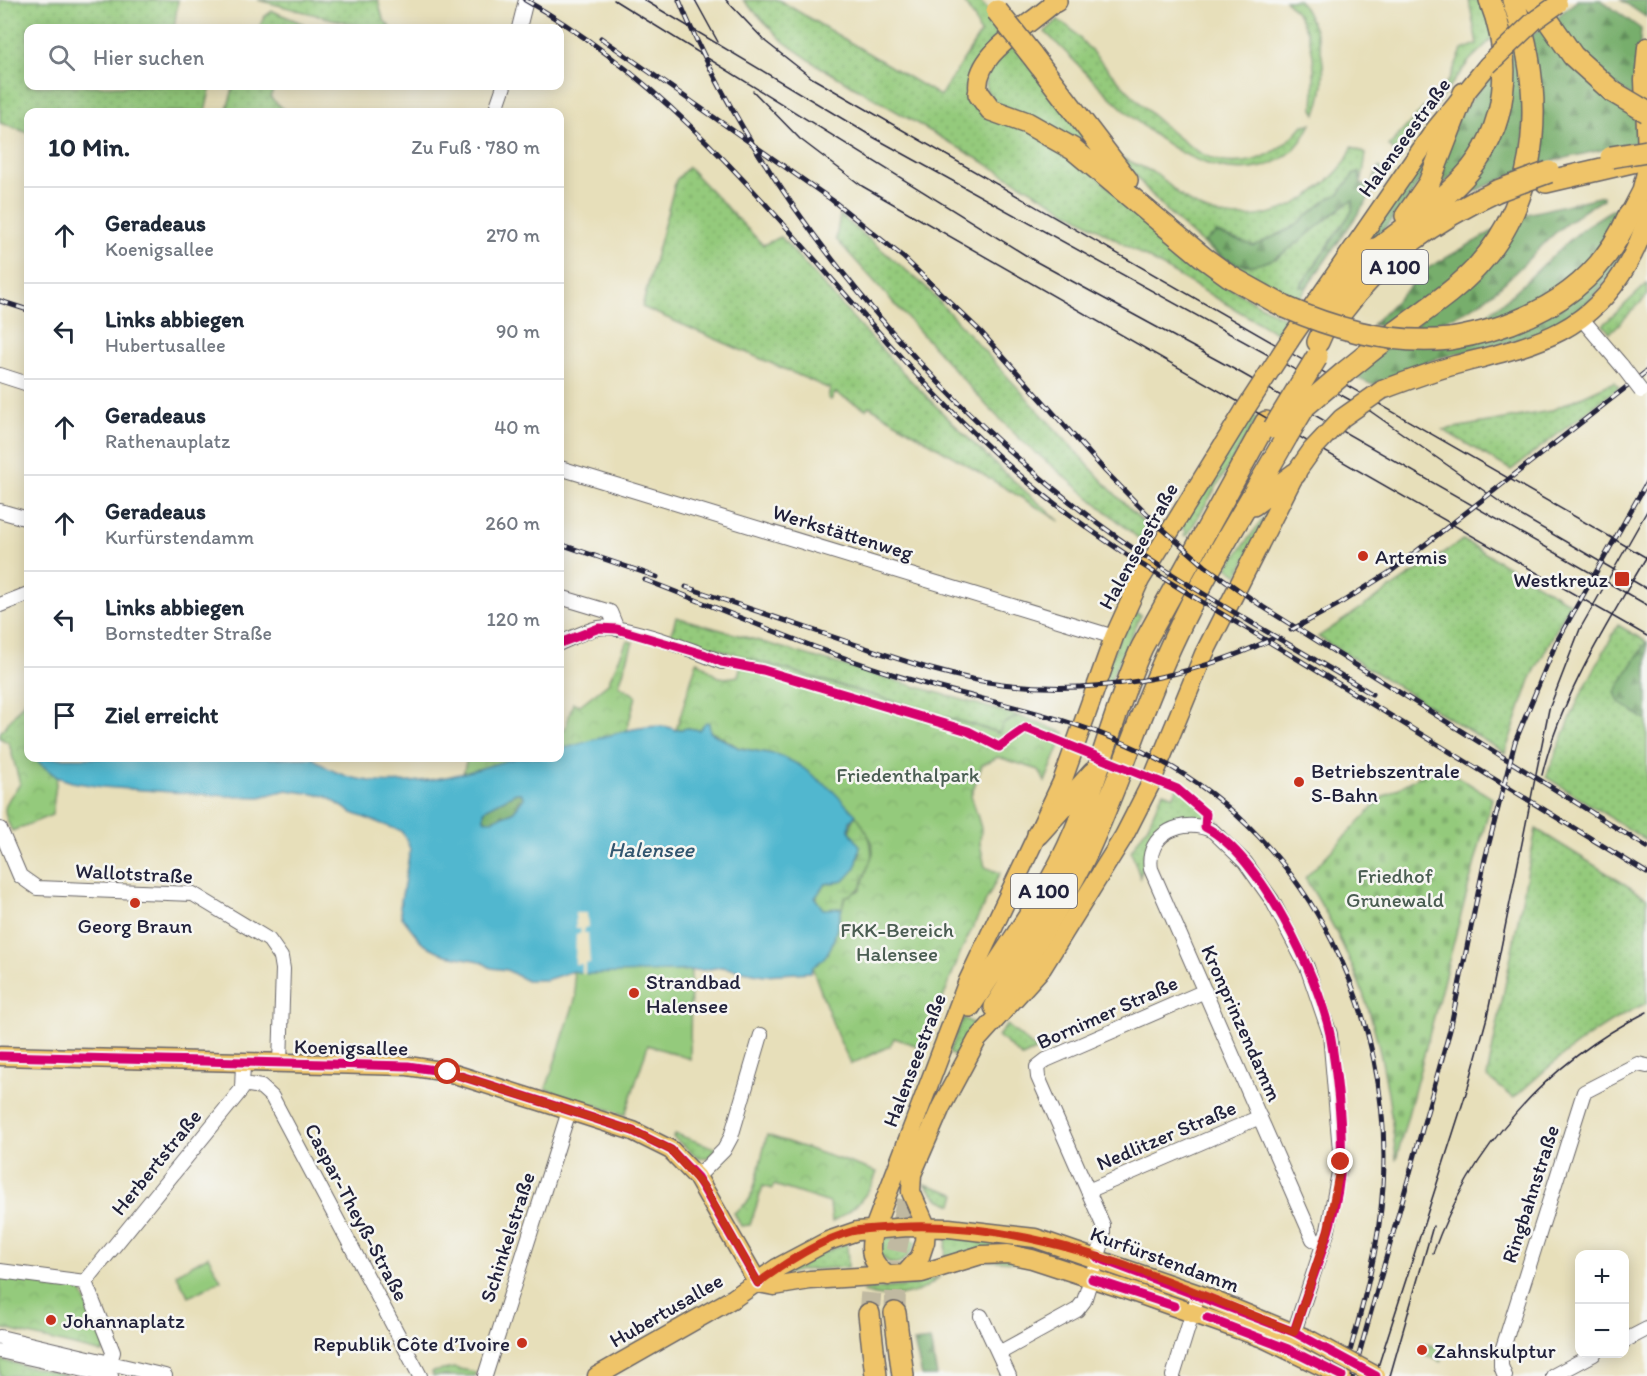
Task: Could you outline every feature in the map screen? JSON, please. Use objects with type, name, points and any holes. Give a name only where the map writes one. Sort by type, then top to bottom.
[{"type":"highway","points":[[1365,259],[1447,194],[1466,176],[1484,150],[1499,110],[1505,69],[1502,38],[1490,0]]},
{"type":"highway","name":"A 100","points":[[970,1006],[1051,881],[1075,831],[1128,676],[1142,646],[1276,429],[1345,372],[1442,298],[1477,267],[1500,238],[1517,209],[1532,148],[1534,110],[1531,66],[1513,0]]},
{"type":"highway","points":[[1534,0],[1574,56],[1613,92],[1647,112]]},
{"type":"highway","points":[[993,5],[1098,145],[1182,240]]},
{"type":"highway","points":[[1315,351],[1345,281],[1422,196],[1435,170],[1464,93]]},
{"type":"highway","points":[[979,94],[991,110],[1027,123],[1073,148],[1182,240],[1229,276],[1285,307],[1326,324],[1398,340],[1450,339],[1494,330],[1556,302],[1604,261],[1638,212]]},
{"type":"highway","name":"A 100","points":[[1219,556],[1241,487],[1276,429],[1315,351],[1356,292],[1411,240],[1458,210],[1495,196],[1548,177],[1647,152]]},
{"type":"highway","name":"A 100","points":[[1612,161],[1647,159]]},
{"type":"highway","name":"A 100","points":[[996,1006],[1052,918],[1087,852],[1122,767],[1145,700],[1177,632],[1245,511],[1276,429]]},
{"type":"highway","points":[[1245,511],[1295,474]]},
{"type":"highway","points":[[1038,834],[1099,766]]},
{"type":"highway","points":[[895,1313],[903,1376]]},
{"type":"highway","points":[[869,1314],[876,1376]]},
{"type":"main road","points":[[979,94],[977,85],[980,70],[986,60],[1055,0]]},
{"type":"main road","name":"Halenseestraße","points":[[897,1274],[873,1261],[870,1254],[874,1229],[968,981],[1062,782],[1114,637],[1140,580],[1290,340],[1434,131],[1488,65],[1534,21],[1562,2]]},
{"type":"main road","points":[[1647,47],[1644,80],[1647,152]]},
{"type":"main road","name":"Halenseestraße","points":[[926,1226],[914,1202],[912,1174],[941,1107],[977,1040],[1049,959],[1129,826],[1149,785],[1204,654],[1295,474],[1312,450],[1342,418],[1382,390],[1435,370],[1524,348],[1557,334],[1582,319],[1609,292],[1624,270],[1641,235],[1638,212],[1647,169]]},
{"type":"main road","name":"Koenigsallee","points":[[0,1056],[433,1068],[654,1140],[671,1150],[697,1177],[758,1283]]},
{"type":"main road","points":[[897,1274],[923,1252],[926,1226]]},
{"type":"main road","name":"Kurfürstendamm","points":[[874,1229],[926,1226],[1035,1238],[1198,1294],[1376,1376]]},
{"type":"main road","name":"Hubertusallee","points":[[597,1376],[758,1283],[777,1268],[828,1241],[854,1231],[874,1229]]},
{"type":"main road","name":"Kurfürstendamm","points":[[897,1274],[922,1273],[981,1255],[1008,1254],[1092,1279],[1192,1313],[1302,1342],[1342,1376]]},
{"type":"main road","name":"Hubertusallee","points":[[758,1283],[774,1286],[810,1280],[897,1274]]},
{"type":"street","points":[[520,24],[526,0]]},
{"type":"street","points":[[496,108],[503,90]]},
{"type":"street","points":[[1582,319],[1641,391]]},
{"type":"street","points":[[0,375],[24,383]]},
{"type":"street","name":"Werkstättenweg","points":[[564,469],[1114,637]]},
{"type":"street","points":[[0,511],[24,518]]},
{"type":"street","points":[[0,605],[24,596]]},
{"type":"street","points":[[564,598],[610,612],[617,629]]},
{"type":"street","points":[[564,641],[599,628],[617,629],[722,662]]},
{"type":"street","name":"Kronprinzendamm","points":[[1182,825],[1203,826],[1213,831],[1245,862],[1290,933],[1318,994],[1330,1034],[1341,1162],[1323,1245],[1313,1239],[1205,991],[1151,869],[1149,859],[1156,842],[1163,834],[1182,825]]},
{"type":"street","name":"Wallotstraße","points":[[0,829],[21,876],[37,888],[193,894],[269,940],[281,957],[283,969],[280,1063]]},
{"type":"street","name":"Bornimer Straße","points":[[999,1353],[1077,1310],[1084,1301],[1103,1240],[1103,1225],[1038,1077],[1037,1066],[1046,1060],[1205,991]]},
{"type":"street","points":[[697,1177],[724,1150],[731,1137],[761,1035]]},
{"type":"street","points":[[243,1062],[243,1084]]},
{"type":"street","name":"Ringbahnstraße","points":[[1505,1376],[1501,1366],[1501,1354],[1584,1092],[1638,1064],[1647,1066]]},
{"type":"street","name":"Herbertstraße","points":[[85,1282],[243,1084]]},
{"type":"street","name":"Caspar-Theyß-Straße","points":[[243,1084],[261,1087],[272,1097],[420,1376]]},
{"type":"street","name":"Schinkelstraße","points":[[485,1376],[569,1111]]},
{"type":"street","name":"Nedlitzer Straße","points":[[1088,1191],[1260,1117]]},
{"type":"street","points":[[1302,1342],[1323,1245]]},
{"type":"street","points":[[0,1271],[85,1282],[113,1352],[108,1372]]},
{"type":"street","points":[[1173,1376],[1198,1294]]},
{"type":"street","points":[[981,1316],[1009,1376]]},
{"type":"street","points":[[1629,1338],[1647,1329]]},
{"type":"street","points":[[0,1337],[108,1372]]},
{"type":"street","points":[[0,1350],[108,1372],[165,1376]]},
{"type":"street","points":[[1553,1376],[1585,1358]]},
{"type":"green space","points":[[0,0],[178,0],[175,24],[24,24],[24,90],[210,90],[206,108],[24,108],[24,132],[0,123]]},
{"type":"green space","points":[[258,0],[378,0],[383,19],[387,24],[351,24]]},
{"type":"green space","points":[[743,0],[779,0],[940,96],[980,34],[975,19],[962,0],[979,0],[1004,28],[982,53],[974,70],[973,103],[1020,124],[1065,150],[1203,271],[1286,319],[1276,333],[817,65],[784,42]]},
{"type":"green space","points":[[1285,0],[1299,0],[1313,27],[1322,55],[1323,84],[1316,114],[1313,109],[1314,65],[1309,38],[1304,24]]},
{"type":"green space","points":[[1469,0],[1481,0],[1495,36],[1470,60],[1398,155],[1389,146],[1449,80],[1462,50],[1477,44]]},
{"type":"green space","points":[[1498,0],[1506,0],[1525,63],[1524,170],[1463,196],[1459,191],[1491,150]]},
{"type":"green space","points":[[1578,0],[1601,0],[1641,29],[1635,99],[1597,72],[1553,20]]},
{"type":"green space","points":[[1621,0],[1647,0],[1646,17]]},
{"type":"green space","points":[[272,11],[304,24],[261,24],[264,17]]},
{"type":"green space","points":[[1058,20],[1070,28],[1142,105],[1185,143],[1206,156],[1236,163],[1258,159],[1278,149],[1303,125],[1311,124],[1295,149],[1280,160],[1262,167],[1223,168],[1194,159],[1166,143],[1139,123],[1045,32]]},
{"type":"green space","points":[[1544,26],[1635,113],[1637,142],[1539,164],[1541,118],[1531,36]]},
{"type":"green space","points":[[1015,41],[1119,179],[999,106],[986,90],[987,67]]},
{"type":"green space","points":[[1499,62],[1487,126],[1469,158],[1430,197],[1457,119]]},
{"type":"green space","points":[[233,90],[273,90],[270,97],[282,108],[227,108]]},
{"type":"green space","points":[[1435,141],[1411,195],[1389,223],[1348,264]]},
{"type":"green space","points":[[1352,147],[1366,154],[1362,180],[1359,173],[1353,175],[1339,194],[1328,199],[1292,228],[1254,246],[1217,233],[1205,242],[1276,259],[1353,199],[1352,211],[1300,286],[1307,287],[1296,304],[1246,275],[1200,241],[1159,202],[1122,158],[1156,174],[1180,195],[1199,207],[1214,213],[1247,217],[1280,210],[1310,195],[1340,168]]},
{"type":"green space","points":[[688,167],[763,245],[781,237],[915,385],[985,455],[1060,521],[869,406],[866,409],[835,393],[831,400],[828,398],[830,389],[642,307],[676,180]]},
{"type":"green space","points":[[1379,167],[1387,172],[1307,287],[1300,287],[1352,211],[1353,200],[1296,244],[1266,262],[1250,265],[1235,263],[1204,242],[1217,233],[1254,246],[1292,228],[1328,199],[1339,194],[1353,175],[1359,173],[1361,184],[1369,188]]},
{"type":"green space","points":[[1603,196],[1603,199],[1560,229],[1507,280],[1475,305],[1457,315],[1414,327],[1519,216]]},
{"type":"green space","points":[[1629,202],[1592,265],[1519,316],[1472,324],[1512,294],[1586,227]]},
{"type":"green space","points":[[840,215],[925,286],[1109,488],[1152,531],[1144,543],[1022,441],[988,407],[836,239]]},
{"type":"green space","points":[[1504,225],[1489,247],[1393,328],[1372,325],[1428,268]]},
{"type":"green space","points":[[1630,230],[1633,235],[1598,291],[1583,307],[1553,327],[1518,340],[1436,359],[1373,385],[1352,376],[1389,346],[1506,331]]},
{"type":"green space","points":[[1647,284],[1647,296],[1610,333],[1603,325]]},
{"type":"green space","points":[[1614,382],[1619,387],[1511,470],[1443,430],[1550,411]]},
{"type":"green space","points":[[1250,414],[1257,419],[1187,536],[1184,535],[1186,531],[1179,526]]},
{"type":"green space","points":[[1273,506],[1238,575],[1227,567]]},
{"type":"green space","points":[[1463,540],[1570,603],[1530,680],[1505,753],[1318,637]]},
{"type":"green space","points":[[1129,611],[1141,615],[1110,681],[1103,681]]},
{"type":"green space","points":[[676,617],[1018,716],[1003,724],[1000,733],[671,635]]},
{"type":"green space","points":[[1618,625],[1647,642],[1620,702],[1647,721],[1647,841],[1546,777],[1579,698]]},
{"type":"green space","points":[[627,641],[633,642],[619,685],[636,696],[627,730],[564,748],[564,729],[573,703],[580,705],[608,683]]},
{"type":"green space","points":[[1646,642],[1647,721],[1619,702],[1615,692]]},
{"type":"green space","name":"Friedenthalpark","points":[[743,657],[999,733],[1003,724],[1018,716],[1065,733],[1045,782],[1039,770],[998,757],[982,765],[971,795],[981,828],[980,844],[985,867],[1000,873],[961,951],[924,1048],[894,1038],[890,1046],[851,1064],[837,1035],[812,967],[827,954],[838,927],[845,897],[860,890],[873,853],[872,842],[859,819],[779,755],[739,748],[710,732],[709,723],[699,730],[688,728],[676,730],[697,661],[718,677],[723,678],[738,676]]},
{"type":"green space","points":[[24,702],[24,762],[38,762],[57,777],[52,815],[12,831],[5,811],[7,802],[20,784],[9,743],[0,738],[0,733]]},
{"type":"green space","points":[[466,762],[505,762],[463,774]]},
{"type":"green space","name":"Friedhof Grunewald","points":[[1439,765],[1492,798],[1396,1160],[1386,1082],[1370,1013],[1344,947],[1305,878],[1383,797]]},
{"type":"green space","points":[[1178,785],[1219,822],[1184,818],[1162,824],[1149,843],[1140,877],[1131,851],[1148,825],[1163,792],[1174,796]]},
{"type":"green space","points":[[516,793],[521,793],[524,798],[513,812],[489,821],[484,820],[484,812],[487,808]]},
{"type":"green space","points":[[856,815],[869,835],[872,860],[869,872],[864,883],[845,897],[842,908],[823,910],[816,902],[817,893],[825,884],[848,876],[860,854],[850,829]]},
{"type":"green space","points":[[1536,829],[1647,898],[1647,1003],[1593,1033],[1514,1098],[1487,1077]]},
{"type":"green space","name":"Strandbad Halensee","points":[[691,955],[690,1059],[648,1045],[625,1115],[546,1089],[576,997],[573,971]]},
{"type":"green space","points":[[963,1018],[978,1026],[957,1057],[949,1053]]},
{"type":"green space","points":[[1007,1025],[1037,1050],[1022,1057],[998,1036]]},
{"type":"green space","points":[[675,1134],[716,1148],[709,1157],[699,1158],[673,1137]]},
{"type":"green space","points":[[767,1135],[877,1172],[874,1180],[860,1201],[847,1213],[832,1222],[830,1203],[774,1185],[772,1189],[763,1186],[750,1225],[741,1226],[734,1213],[748,1202],[752,1194]]},
{"type":"green space","points":[[925,1184],[956,1194],[953,1205],[939,1199]]},
{"type":"green space","points":[[909,1236],[916,1243],[910,1254],[901,1262],[891,1263],[880,1254],[879,1245],[885,1238]]},
{"type":"green space","points":[[947,1237],[1022,1243],[1074,1258],[1072,1265],[945,1258]]},
{"type":"green space","points":[[847,1243],[848,1267],[802,1270],[774,1277],[817,1255]]},
{"type":"green space","points":[[208,1256],[221,1280],[189,1297],[176,1274]]},
{"type":"green space","points":[[939,1277],[923,1289],[904,1295],[883,1296],[863,1292],[863,1290],[908,1286]]},
{"type":"green space","points":[[0,1279],[80,1288],[105,1343],[103,1353],[0,1328]]},
{"type":"green space","points":[[930,1340],[937,1376],[922,1376],[914,1342]]},
{"type":"green space","points":[[1422,1343],[1444,1349],[1441,1362],[1419,1352]]},
{"type":"green space","points":[[0,1360],[69,1376],[0,1376]]},
{"type":"green space","points":[[454,1368],[476,1372],[475,1376],[433,1376],[432,1372]]},
{"type":"water","name":"Halensee","points":[[706,722],[709,723],[710,732],[739,748],[779,755],[799,765],[832,790],[856,815],[850,821],[849,830],[860,846],[856,868],[844,881],[825,884],[815,898],[823,909],[842,908],[830,949],[820,962],[812,967],[811,972],[764,975],[721,967],[704,970],[588,974],[573,971],[546,980],[525,980],[507,970],[491,968],[480,961],[446,955],[423,944],[402,917],[400,907],[410,850],[407,840],[401,831],[352,813],[326,796],[287,790],[260,797],[102,787],[57,777],[38,762],[319,762],[347,776],[366,780],[406,782],[446,777],[502,762],[564,762],[564,748],[619,732],[652,726],[676,730],[688,728],[699,730]],"holes":[[[516,793],[521,793],[524,798],[513,812],[489,821],[484,820],[484,812],[487,808]]]},
{"type":"pier","points":[[575,913],[587,913],[588,927],[584,928],[584,933],[588,933],[590,963],[585,963],[585,974],[582,974],[582,964],[575,964],[576,934],[581,933],[580,928],[576,928]]},
{"type":"tunnel","points":[[895,1313],[896,1252],[912,1175]]},
{"type":"tunnel","points":[[869,1314],[874,1257]]},
{"type":"tram line","points":[[614,0],[1035,261],[1241,373],[1647,605]]},
{"type":"tram line","points":[[644,0],[873,137],[1370,411],[1513,511],[1647,589]]},
{"type":"tram line","points":[[695,0],[718,42]]},
{"type":"tram line","points":[[726,0],[766,42],[812,78],[1647,558]]},
{"type":"tram line","points":[[753,91],[800,139],[862,186],[1647,636]]},
{"type":"tram line","points":[[1375,1376],[1468,1087],[1487,1017],[1549,709],[1580,629],[1647,511]]},
{"type":"tram line","points":[[1542,775],[1550,746],[1573,689],[1647,556]]},
{"type":"tram line","points":[[1433,1253],[1468,1178],[1491,1144],[1517,1112],[1545,1083],[1577,1056],[1611,1032],[1647,1012]]},
{"type":"tram line","points":[[1390,1376],[1433,1226]]},
{"type":"railway","points":[[525,0],[562,24]]},
{"type":"railway","points":[[679,0],[713,74],[755,147],[803,219],[856,289],[913,355],[973,417],[1035,473],[1099,524],[1165,570],[1372,694]]},
{"type":"railway","points":[[564,25],[597,47],[663,101],[724,160],[782,222],[895,351],[954,413],[1016,472],[1048,498],[1114,547],[1184,591],[1647,873]]},
{"type":"railway","points":[[601,38],[832,200],[903,257],[981,332],[1106,472],[1156,523],[1205,566],[1263,607],[1647,847]]},
{"type":"railway","points":[[0,301],[24,309]]},
{"type":"railway","points":[[1291,630],[1339,604],[1390,572],[1647,371]]},
{"type":"railway","points":[[1353,1376],[1450,1030],[1485,859],[1515,742],[1556,643],[1647,482]]},
{"type":"railway","points":[[564,545],[657,577]]},
{"type":"railway","points":[[645,580],[812,646],[880,670],[1100,733],[1159,760],[1212,795],[1259,837],[1299,886],[1332,940],[1357,999],[1374,1060],[1383,1123],[1381,1210],[1368,1282],[1343,1376]]},
{"type":"railway","points":[[686,587],[908,662],[945,673],[1002,684],[1072,687],[1140,681],[1207,664],[1272,639]]},
{"type":"cycle path","points":[[564,641],[599,628],[617,629],[703,654],[722,662],[763,670],[968,731],[999,747],[1026,728],[1177,789],[1206,814],[1205,827],[1226,842],[1246,863],[1266,889],[1284,919],[1313,981],[1330,1034],[1340,1115],[1339,1183],[1330,1226],[1294,1332]]},
{"type":"cycle path","points":[[0,1056],[408,1066],[448,1072],[633,1131],[671,1150],[697,1177],[758,1283]]},
{"type":"cycle path","points":[[1098,1258],[1294,1332],[1376,1376]]},
{"type":"cycle path","points":[[1092,1279],[1174,1306]]},
{"type":"cycle path","points":[[1207,1318],[1288,1349],[1342,1376]]},
{"type":"place","name":"Artemis","points":[[1363,556]]},
{"type":"place","name":"Westkreuz","points":[[1622,579]]},
{"type":"place","name":"Betriebszentrale S-Bahn","points":[[1299,782]]},
{"type":"place","name":"Georg Braun","points":[[135,903]]},
{"type":"place","name":"Strandbad Halensee","points":[[634,993]]},
{"type":"place","name":"Johannaplatz","points":[[51,1320]]},
{"type":"place","name":"Republik Côte d’Ivoire","points":[[522,1343]]},
{"type":"place","name":"Zahnskulptur","points":[[1422,1350]]},
{"type":"route","points":[[448,1072],[633,1131],[671,1150],[703,1186],[758,1283],[777,1268],[828,1241],[854,1231],[926,1226],[982,1231],[1035,1238],[1080,1252],[1198,1294],[1294,1332],[1328,1230],[1341,1162]]},
{"type":"park label","name":"FKK-Bereich Halensee","points":[[897,941]]}]
